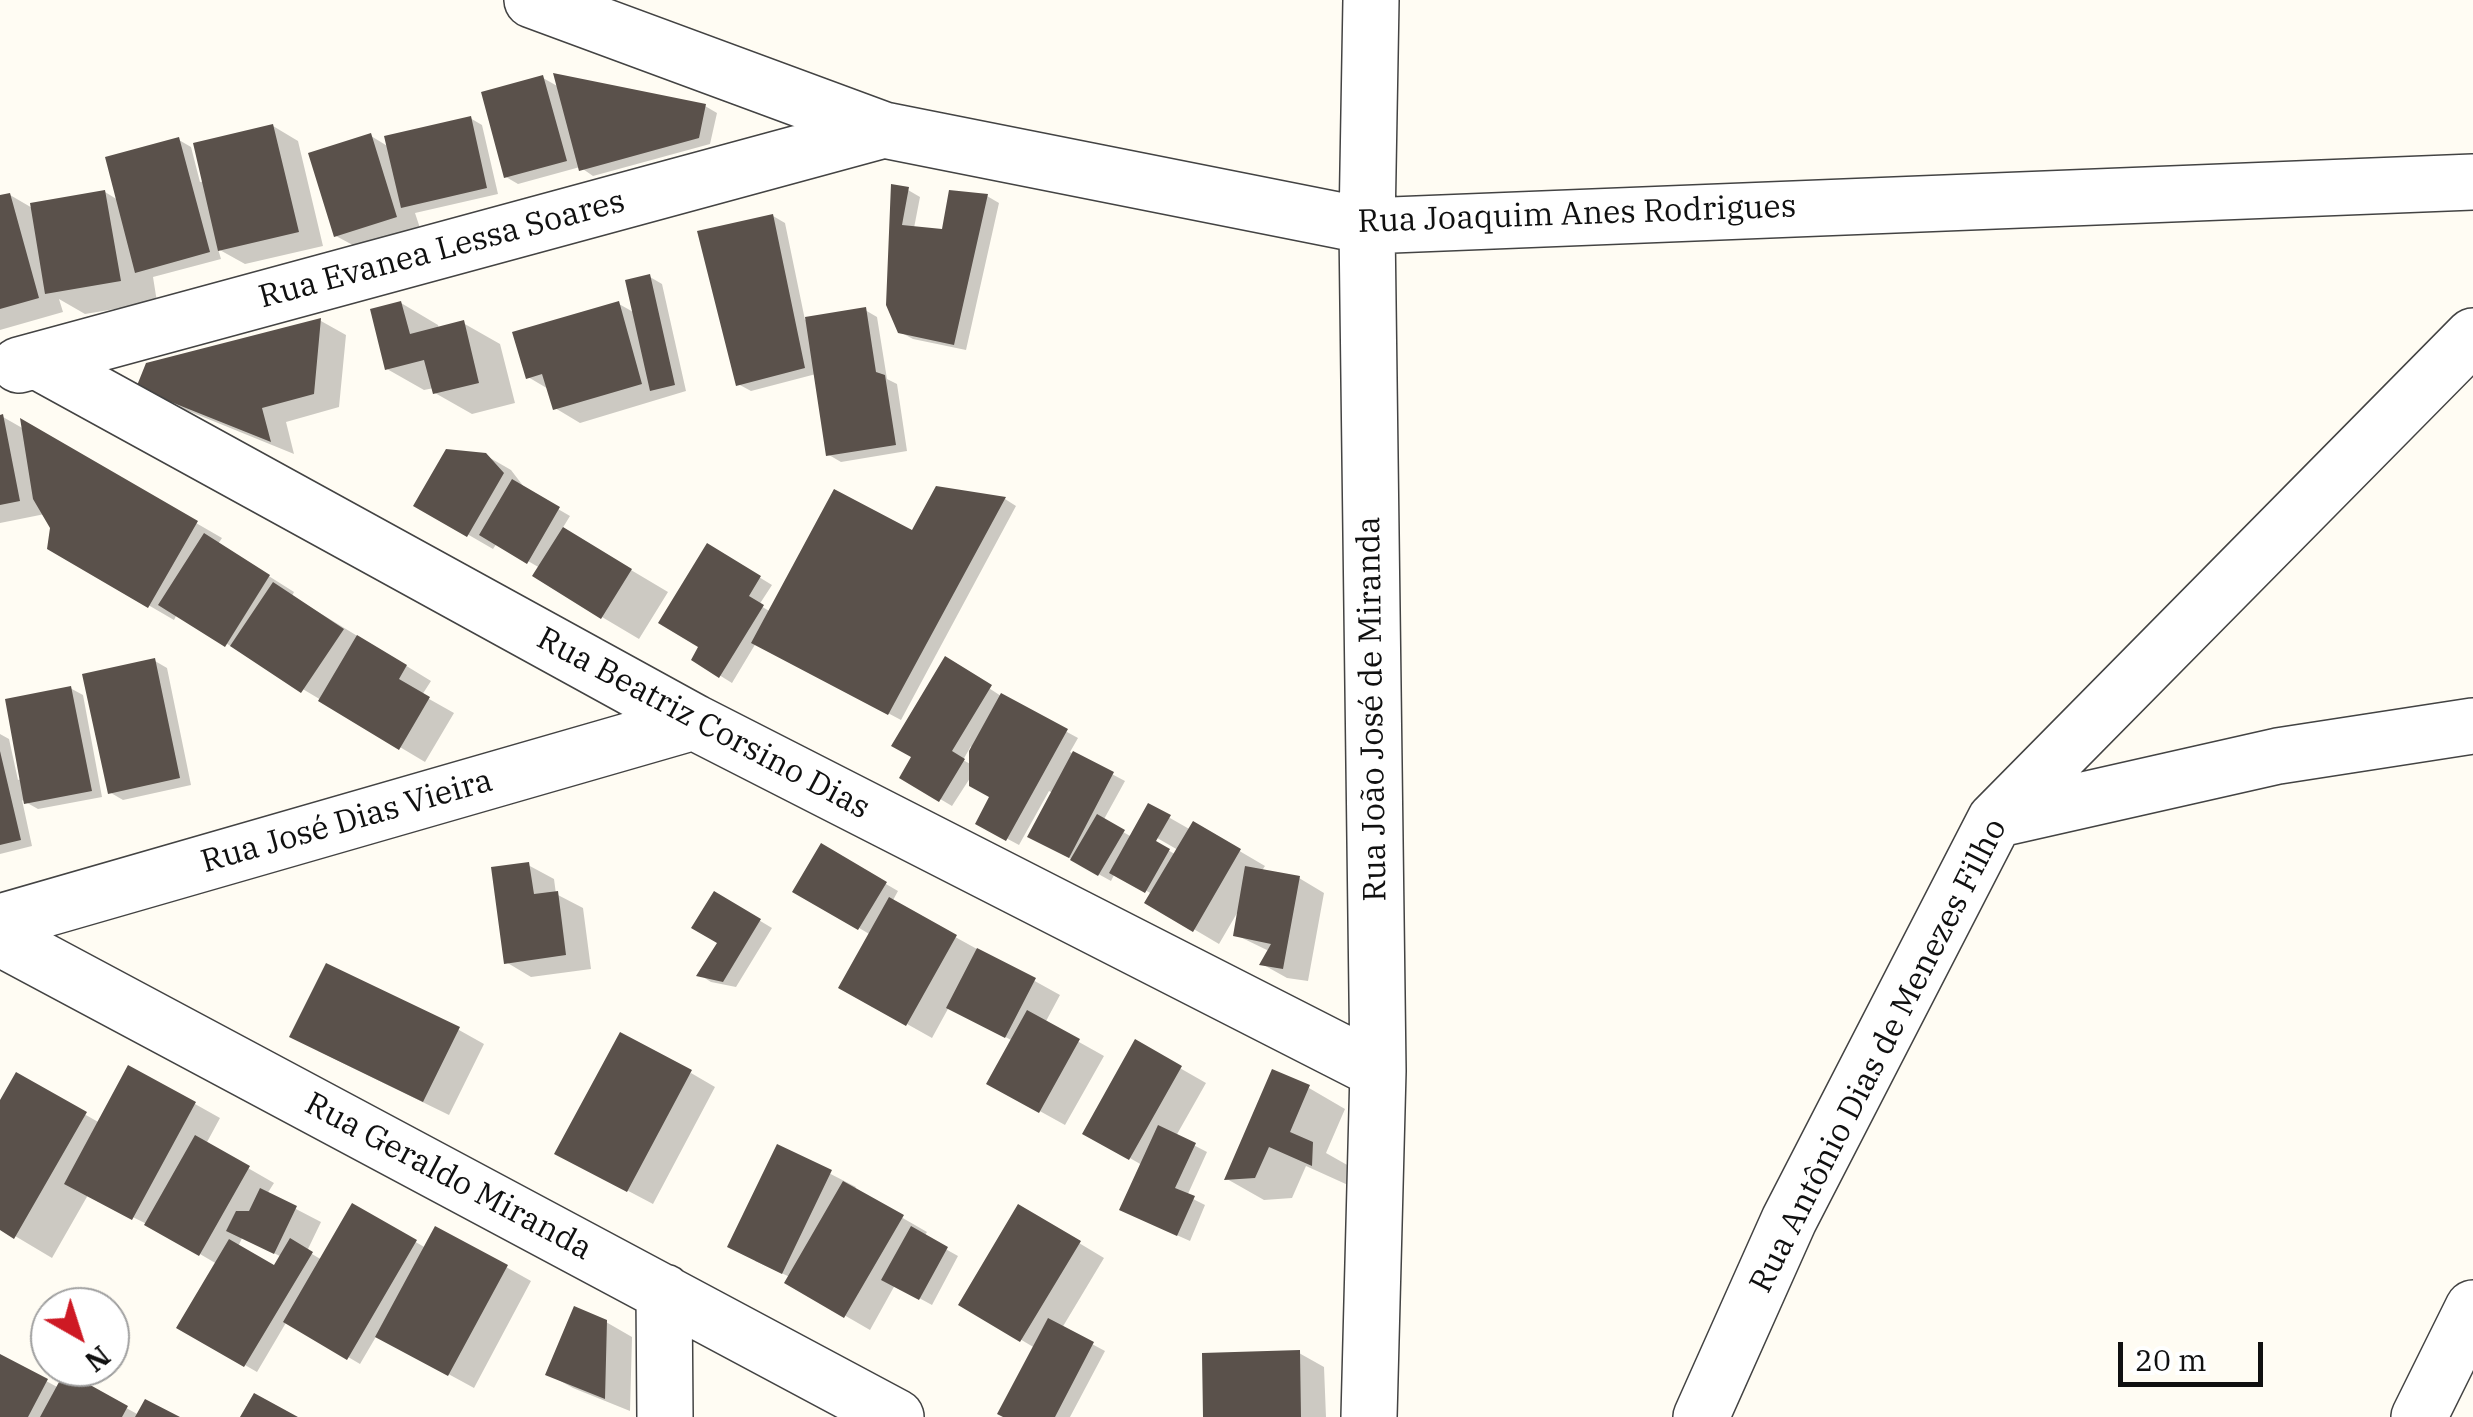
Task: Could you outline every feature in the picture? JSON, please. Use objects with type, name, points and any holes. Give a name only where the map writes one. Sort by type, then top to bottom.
[{"type":"street","name":"Rua Joaquim Anes Rodrigues","points":[[532,0],[884,130],[1367,226],[2473,182]]},
{"type":"street","name":"Rua João José de Miranda","points":[[1369,1417],[1378,1070],[1367,226],[1370,0]]},
{"type":"street","name":"Rua Evanea Lessa Soares","points":[[18,365],[884,130]]},
{"type":"street","name":"Rua Antônio Dias de Menezes Filho","points":[[1701,1417],[1788,1220],[1995,820],[2473,336]]},
{"type":"street","name":"Rua Beatriz Corsino Dias","points":[[18,365],[694,722],[1378,1070]]},
{"type":"street","name":"Rua José Dias Vieira","points":[[0,922],[694,722]]},
{"type":"street","points":[[1995,820],[2278,756],[2473,726]]},
{"type":"street","name":"Rua Geraldo Miranda","points":[[0,938],[896,1417]]},
{"type":"street","points":[[664,1292],[665,1417]]},
{"type":"street","points":[[2419,1417],[2473,1308]]},
{"type":"building","points":[[553,73],[706,104],[699,138],[579,171]]},
{"type":"building","points":[[543,75],[567,161],[504,178],[481,92]]},
{"type":"building","points":[[471,116],[487,188],[401,208],[384,136]]},
{"type":"building","points":[[273,124],[299,232],[218,251],[193,143]]},
{"type":"building","points":[[371,133],[397,217],[334,237],[308,153]]},
{"type":"building","points":[[179,137],[210,252],[135,273],[105,157]]},
{"type":"building","points":[[891,184],[909,187],[902,225],[942,229],[949,190],[988,194],[954,345],[898,333],[886,305]]},
{"type":"building","points":[[105,190],[121,281],[45,294],[30,203]]},
{"type":"building","points":[[10,193],[39,298],[0,309],[0,195]]},
{"type":"building","points":[[773,214],[805,368],[736,386],[697,231]]},
{"type":"building","points":[[650,274],[675,385],[650,391],[625,280]]},
{"type":"building","points":[[401,301],[410,334],[464,320],[479,383],[433,394],[424,360],[385,370],[370,309]]},
{"type":"building","points":[[619,301],[642,384],[553,410],[542,374],[526,379],[512,332]]},
{"type":"building","points":[[866,307],[876,372],[885,375],[896,445],[826,456],[805,317]]},
{"type":"building","points":[[321,318],[314,394],[262,408],[271,442],[136,388],[146,363]]},
{"type":"building","points":[[3,414],[20,501],[0,505],[0,415]]},
{"type":"building","points":[[20,418],[198,521],[148,608],[47,549],[50,528],[33,499]]},
{"type":"building","points":[[446,449],[486,453],[504,473],[467,537],[413,506]]},
{"type":"building","points":[[512,479],[560,507],[527,564],[479,535]]},
{"type":"building","points":[[936,486],[1006,497],[888,715],[751,643],[834,489],[912,530]]},
{"type":"building","points":[[563,527],[632,569],[601,619],[532,576]]},
{"type":"building","points":[[204,533],[270,575],[225,647],[158,605]]},
{"type":"building","points":[[707,543],[761,576],[749,596],[764,605],[719,678],[691,660],[698,647],[658,623]]},
{"type":"building","points":[[273,582],[344,629],[301,693],[230,646]]},
{"type":"building","points":[[357,635],[407,665],[399,679],[430,697],[399,750],[318,701]]},
{"type":"building","points":[[945,656],[992,685],[952,751],[965,759],[939,802],[899,778],[911,757],[891,746]]},
{"type":"building","points":[[155,658],[180,778],[108,794],[82,674]]},
{"type":"building","points":[[71,686],[92,791],[24,804],[5,699]]},
{"type":"building","points":[[1001,693],[1068,729],[1006,841],[975,824],[989,797],[969,786],[969,751]]},
{"type":"building","points":[[0,751],[21,840],[0,845]]},
{"type":"building","points":[[1073,751],[1114,772],[1069,858],[1027,837]]},
{"type":"building","points":[[1148,803],[1171,815],[1156,841],[1170,849],[1145,893],[1109,873]]},
{"type":"building","points":[[1097,814],[1125,830],[1098,876],[1070,860]]},
{"type":"building","points":[[1193,821],[1241,849],[1193,932],[1144,903]]},
{"type":"building","points":[[821,843],[887,882],[858,930],[792,892]]},
{"type":"building","points":[[529,862],[534,894],[558,891],[566,955],[504,964],[491,867]]},
{"type":"building","points":[[1245,866],[1300,876],[1283,969],[1259,965],[1271,944],[1233,936]]},
{"type":"building","points":[[714,891],[761,919],[723,982],[696,976],[717,943],[691,928]]},
{"type":"building","points":[[889,897],[957,935],[906,1026],[838,988]]},
{"type":"building","points":[[977,948],[1036,978],[1005,1038],[946,1008]]},
{"type":"building","points":[[326,963],[460,1027],[423,1102],[289,1037]]},
{"type":"building","points":[[1027,1010],[1080,1039],[1039,1113],[986,1084]]},
{"type":"building","points":[[620,1032],[692,1070],[627,1192],[554,1154]]},
{"type":"building","points":[[1135,1039],[1182,1066],[1129,1160],[1082,1134]]},
{"type":"building","points":[[128,1065],[196,1102],[132,1220],[64,1184]]},
{"type":"building","points":[[1272,1069],[1310,1085],[1290,1132],[1313,1142],[1312,1166],[1269,1147],[1255,1178],[1224,1180]]},
{"type":"building","points":[[16,1072],[87,1112],[14,1239],[0,1230],[0,1100]]},
{"type":"building","points":[[1158,1125],[1196,1143],[1175,1188],[1195,1196],[1177,1236],[1119,1210]]},
{"type":"building","points":[[195,1135],[250,1166],[199,1256],[144,1225]]},
{"type":"building","points":[[777,1144],[832,1170],[782,1274],[727,1247]]},
{"type":"building","points":[[843,1181],[904,1215],[844,1318],[784,1283]]},
{"type":"building","points":[[260,1188],[297,1206],[274,1254],[226,1231],[236,1211],[249,1211]]},
{"type":"building","points":[[352,1203],[417,1240],[347,1360],[283,1322]]},
{"type":"building","points":[[1018,1204],[1081,1241],[1020,1342],[958,1305]]},
{"type":"building","points":[[435,1226],[508,1265],[448,1376],[375,1337]]},
{"type":"building","points":[[911,1226],[948,1247],[919,1300],[881,1280]]},
{"type":"building","points":[[290,1238],[313,1252],[244,1367],[176,1328],[229,1239],[274,1265]]},
{"type":"building","points":[[574,1306],[607,1320],[605,1399],[545,1375]]},
{"type":"building","points":[[1048,1318],[1094,1342],[1055,1417],[1003,1417],[997,1414]]},
{"type":"building","points":[[1300,1350],[1301,1417],[1203,1417],[1202,1353]]},
{"type":"building","points":[[0,1354],[30,1370],[30,1387],[44,1387],[28,1417],[0,1417]]},
{"type":"building","points":[[56,1387],[94,1387],[128,1406],[122,1417],[40,1417]]},
{"type":"building","points":[[254,1393],[298,1417],[240,1417]]},
{"type":"building","points":[[145,1399],[180,1417],[135,1417]]}]
